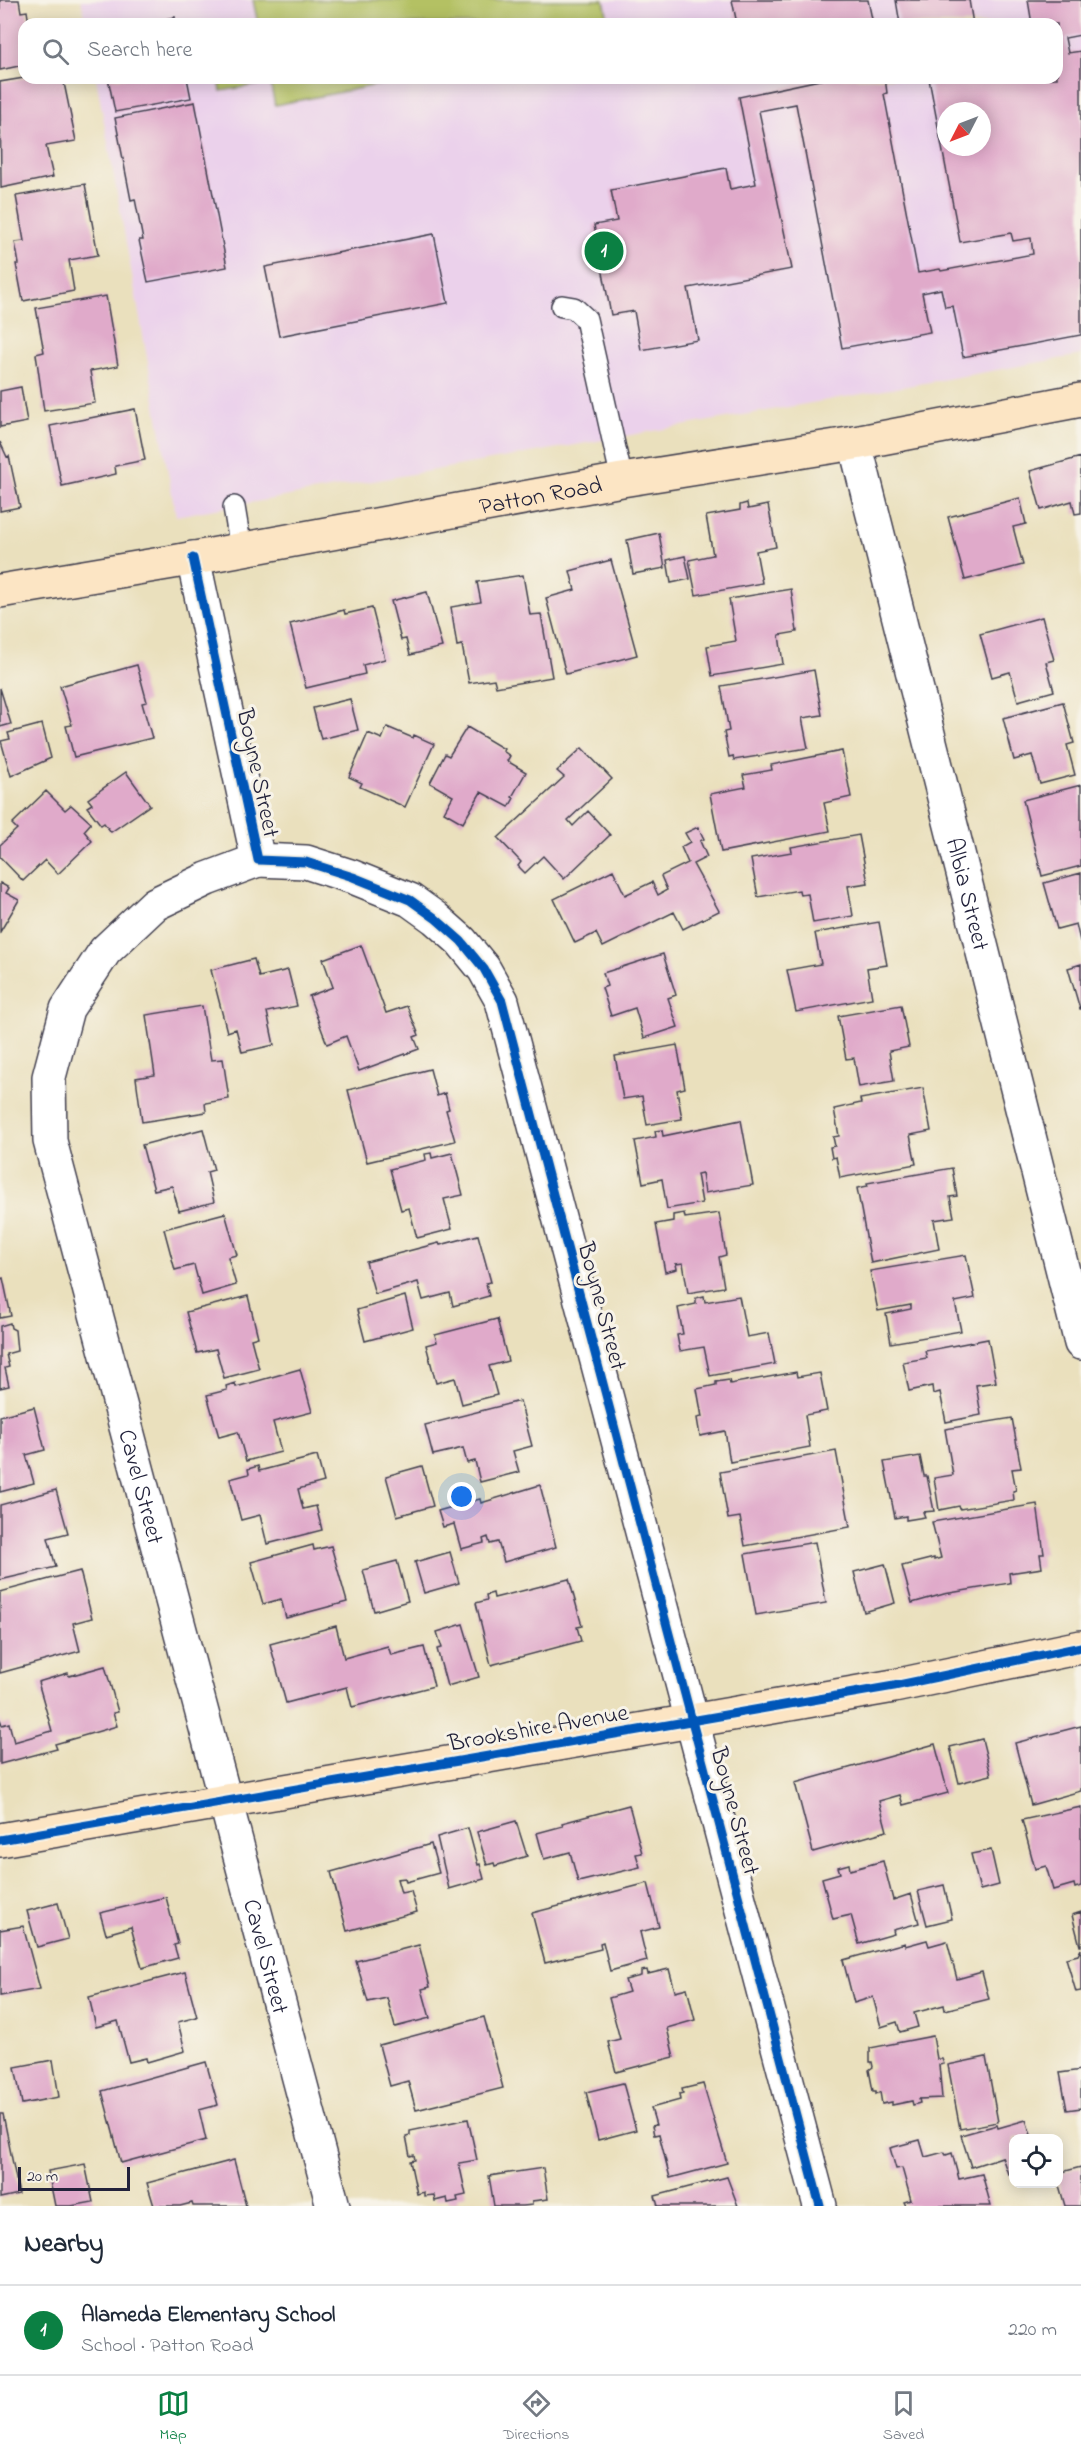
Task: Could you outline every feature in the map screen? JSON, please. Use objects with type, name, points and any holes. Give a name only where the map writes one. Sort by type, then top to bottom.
[{"type":"street","name":"Patton Road","points":[[0,591],[622,480],[855,444],[1081,400]]},
{"type":"street","name":"Albia Street","points":[[855,444],[1081,1343]]},
{"type":"street","name":"Boyne Street","points":[[193,558],[258,860],[306,862],[353,877],[410,900],[435,918],[460,941],[484,969],[502,1001],[820,2206]]},
{"type":"street","name":"Cavel Street","points":[[258,860],[207,879],[156,904],[105,951],[67,1009],[49,1077],[50,1141],[333,2206]]},
{"type":"street","name":"Brookshire Avenue","points":[[0,1840],[894,1686],[1081,1647]]},
{"type":"lane","points":[[562,306],[574,308],[586,319],[622,480]]},
{"type":"lane","points":[[234,507],[241,549]]},
{"type":"shaded area","points":[[81,0],[1081,0],[1081,355],[176,516],[97,84],[1063,84],[1063,18],[85,18]]},
{"type":"green space","points":[[253,0],[604,0],[608,18],[257,18]]},
{"type":"green space","points":[[220,84],[263,84],[221,91]]},
{"type":"green space","points":[[270,84],[382,84],[275,105]]},
{"type":"building","points":[[0,0],[19,0],[21,12],[27,11],[28,18],[18,18],[18,66],[0,70]]},
{"type":"building","points":[[732,0],[868,0],[872,18],[736,18]]},
{"type":"building","points":[[896,0],[969,0],[972,18],[899,18]]},
{"type":"building","points":[[1028,0],[1081,0],[1081,35],[1065,38],[1068,53],[1081,51],[1081,335],[963,357],[953,306],[945,307],[941,289],[922,293],[930,332],[842,348],[796,104],[759,111],[792,269],[688,288],[698,340],[641,350],[634,311],[611,315],[594,225],[617,221],[611,190],[726,168],[730,189],[756,184],[739,97],[801,84],[886,84],[887,93],[884,94],[918,273],[1033,254],[1031,238],[1013,241],[1011,233],[960,242],[944,156],[991,156],[991,102],[937,102],[937,121],[930,84],[1063,84],[1063,18],[1031,18]]},
{"type":"building","points":[[18,79],[18,84],[64,84],[76,141],[46,146],[53,177],[1,188],[0,82]]},
{"type":"building","points":[[109,84],[188,84],[191,98],[115,112]]},
{"type":"building","points":[[195,102],[227,267],[148,282],[139,240],[143,240],[135,199],[131,200],[115,118]]},
{"type":"building","points":[[85,184],[98,255],[69,260],[74,291],[23,301],[16,264],[19,264],[15,242],[24,241],[16,196]]},
{"type":"building","points":[[434,234],[448,303],[279,336],[265,267]]},
{"type":"building","points":[[106,296],[118,366],[90,371],[95,403],[44,411],[36,354],[44,352],[36,308]]},
{"type":"building","points":[[21,387],[27,422],[0,427],[0,391]]},
{"type":"building","points":[[135,409],[145,460],[115,466],[116,474],[62,486],[50,426]]},
{"type":"building","points":[[0,442],[7,457],[9,456],[20,507],[0,511]]},
{"type":"building","points":[[1081,457],[1081,513],[1075,514],[1072,501],[1041,510],[1030,471]]},
{"type":"building","points":[[1020,498],[1026,524],[1013,527],[1023,565],[965,580],[948,517]]},
{"type":"building","points":[[747,503],[748,509],[768,505],[776,547],[756,551],[762,583],[696,595],[689,560],[713,555],[706,516],[740,510],[740,505]]},
{"type":"building","points":[[659,533],[665,568],[633,574],[627,540]]},
{"type":"building","points":[[685,556],[690,579],[671,583],[667,560]]},
{"type":"building","points":[[611,560],[637,655],[566,674],[546,598],[575,590],[570,571]]},
{"type":"building","points":[[523,575],[530,615],[541,614],[552,677],[496,687],[494,679],[469,683],[462,645],[457,646],[451,607],[481,602],[477,582]]},
{"type":"building","points":[[791,589],[797,632],[779,635],[783,664],[712,676],[707,646],[736,641],[729,599]]},
{"type":"building","points":[[427,592],[442,647],[410,655],[406,639],[401,640],[391,601]]},
{"type":"building","points":[[372,608],[385,659],[363,665],[365,674],[306,688],[290,624],[344,610],[345,614]]},
{"type":"building","points":[[1042,617],[1054,660],[1046,662],[1054,691],[1018,701],[1010,672],[992,677],[980,634]]},
{"type":"building","points":[[137,665],[147,702],[142,703],[152,738],[74,757],[66,726],[72,725],[60,686]]},
{"type":"building","points":[[814,670],[822,715],[802,718],[808,748],[734,760],[733,756],[729,757],[724,732],[729,731],[721,686]]},
{"type":"building","points":[[0,688],[11,724],[0,727]]},
{"type":"building","points":[[350,699],[358,730],[321,739],[313,708]]},
{"type":"building","points":[[1063,702],[1074,743],[1067,745],[1075,775],[1040,784],[1032,755],[1014,760],[1003,718]]},
{"type":"building","points":[[42,724],[51,758],[11,776],[1,741],[10,739],[8,733]]},
{"type":"building","points":[[387,727],[434,744],[405,807],[360,787],[362,783],[349,777],[368,733],[382,739]]},
{"type":"building","points":[[467,727],[504,749],[503,751],[510,756],[507,761],[526,772],[509,807],[481,792],[463,823],[444,812],[453,796],[430,783],[445,754],[449,756]]},
{"type":"building","points":[[582,748],[612,779],[568,820],[573,826],[588,811],[610,835],[564,879],[543,856],[525,873],[518,866],[521,862],[498,838],[564,777],[557,771]]},
{"type":"building","points":[[842,751],[851,797],[824,803],[830,831],[721,852],[710,794],[746,787],[743,775],[772,770],[771,765]]},
{"type":"building","points":[[126,772],[150,805],[111,832],[104,823],[101,825],[87,807],[92,804],[88,799]]},
{"type":"building","points":[[1081,785],[1081,866],[1042,876],[1023,800]]},
{"type":"building","points":[[46,791],[65,810],[71,805],[91,823],[84,831],[92,841],[58,874],[45,860],[23,881],[0,857],[0,845],[17,829],[12,824]]},
{"type":"building","points":[[698,827],[704,839],[700,841],[707,857],[693,864],[719,911],[683,929],[674,912],[603,947],[596,933],[575,943],[554,899],[613,870],[625,895],[652,882],[658,895],[667,890],[661,876],[688,863],[681,847],[690,842],[685,833]]},
{"type":"building","points":[[859,835],[868,883],[848,886],[853,916],[813,923],[808,894],[800,895],[799,890],[758,897],[751,859],[792,852],[791,847]]},
{"type":"building","points":[[1081,873],[1080,941],[1076,924],[1057,929],[1044,883]]},
{"type":"building","points":[[0,883],[9,888],[6,893],[19,900],[0,932]]},
{"type":"building","points":[[879,922],[887,965],[867,968],[872,998],[796,1012],[787,970],[821,964],[815,933]]},
{"type":"building","points":[[361,945],[386,1013],[407,1006],[419,1035],[414,1037],[419,1049],[359,1071],[346,1036],[327,1044],[309,996],[333,987],[323,959]]},
{"type":"building","points":[[663,954],[676,995],[668,998],[678,1027],[644,1038],[635,1008],[611,1016],[602,988],[607,986],[603,973]]},
{"type":"building","points":[[254,959],[259,977],[288,970],[297,1006],[267,1012],[274,1045],[242,1052],[236,1029],[227,1032],[211,970]]},
{"type":"building","points":[[1081,964],[1081,1009],[1080,1009],[1068,968]]},
{"type":"building","points":[[901,1005],[909,1047],[889,1051],[894,1081],[859,1087],[854,1058],[846,1059],[838,1016]]},
{"type":"building","points":[[202,1006],[211,1060],[223,1059],[229,1099],[205,1103],[206,1112],[142,1122],[136,1078],[155,1075],[146,1015]]},
{"type":"building","points":[[677,1045],[685,1088],[677,1090],[682,1119],[647,1125],[642,1096],[623,1099],[615,1056]]},
{"type":"building","points":[[430,1069],[437,1096],[445,1093],[449,1109],[446,1110],[455,1141],[367,1162],[348,1090]]},
{"type":"building","points":[[923,1088],[931,1131],[910,1135],[916,1164],[840,1178],[836,1157],[832,1158],[830,1147],[835,1146],[833,1137],[839,1136],[834,1109],[861,1103],[860,1099]]},
{"type":"building","points":[[741,1120],[753,1185],[705,1193],[702,1173],[697,1174],[702,1203],[667,1209],[662,1179],[643,1183],[635,1141],[656,1137],[655,1131],[662,1130],[663,1136]]},
{"type":"building","points":[[203,1129],[214,1170],[207,1172],[214,1202],[179,1211],[172,1186],[154,1190],[142,1145]]},
{"type":"building","points":[[431,1153],[432,1158],[452,1153],[463,1195],[444,1199],[452,1229],[417,1238],[409,1208],[401,1210],[390,1169],[426,1160],[425,1154]]},
{"type":"building","points":[[952,1168],[957,1196],[950,1197],[954,1217],[934,1220],[939,1249],[871,1263],[857,1188],[868,1186],[867,1183]]},
{"type":"building","points":[[225,1213],[237,1255],[228,1257],[236,1285],[202,1295],[194,1265],[175,1270],[164,1229]]},
{"type":"building","points":[[684,1213],[685,1218],[719,1213],[726,1255],[719,1257],[724,1287],[688,1293],[683,1263],[676,1264],[677,1269],[665,1272],[656,1224],[673,1221],[673,1215]]},
{"type":"building","points":[[478,1235],[491,1282],[486,1283],[489,1296],[453,1306],[450,1293],[423,1300],[418,1282],[375,1294],[366,1262]]},
{"type":"building","points":[[966,1255],[975,1298],[955,1302],[961,1331],[891,1343],[886,1314],[911,1309],[911,1305],[878,1311],[870,1271]]},
{"type":"building","points":[[3,1278],[11,1316],[0,1318],[0,1279]]},
{"type":"building","points":[[248,1296],[258,1337],[251,1339],[259,1369],[224,1378],[216,1349],[197,1353],[186,1312]]},
{"type":"building","points":[[405,1296],[413,1328],[365,1341],[357,1310]]},
{"type":"building","points":[[704,1296],[705,1302],[739,1296],[747,1337],[769,1333],[775,1364],[710,1376],[704,1347],[680,1351],[677,1335],[683,1334],[678,1308],[696,1304],[696,1298]]},
{"type":"building","points":[[497,1319],[508,1361],[489,1366],[497,1395],[462,1404],[455,1378],[436,1383],[426,1345],[437,1342],[435,1335]]},
{"type":"building","points":[[10,1323],[11,1328],[15,1330],[17,1351],[6,1354],[9,1367],[5,1368],[9,1386],[0,1388],[0,1326]]},
{"type":"building","points":[[988,1339],[996,1382],[976,1385],[981,1415],[946,1422],[940,1392],[933,1394],[932,1386],[909,1391],[903,1362],[927,1358],[925,1351]]},
{"type":"building","points":[[300,1369],[312,1412],[273,1422],[281,1452],[246,1461],[238,1432],[219,1437],[207,1395],[227,1390],[226,1386],[235,1383],[236,1387]]},
{"type":"building","points":[[796,1372],[797,1377],[820,1373],[827,1411],[805,1415],[810,1447],[730,1462],[725,1431],[700,1436],[697,1418],[702,1417],[697,1389],[716,1385],[716,1382],[729,1380],[730,1384]]},
{"type":"building","points":[[520,1401],[532,1446],[513,1451],[519,1472],[480,1482],[475,1461],[467,1463],[463,1448],[433,1455],[425,1425]]},
{"type":"building","points":[[34,1407],[45,1450],[26,1455],[34,1483],[0,1492],[0,1416]]},
{"type":"building","points":[[1012,1418],[1021,1468],[1012,1469],[1016,1490],[1013,1491],[1014,1500],[939,1510],[934,1478],[953,1475],[945,1429]]},
{"type":"building","points":[[836,1451],[850,1527],[745,1546],[740,1517],[728,1519],[720,1472]]},
{"type":"building","points":[[317,1456],[324,1482],[298,1489],[303,1509],[316,1506],[322,1530],[267,1544],[260,1515],[241,1520],[230,1479],[249,1474],[248,1469],[258,1466],[259,1471]]},
{"type":"building","points":[[920,1456],[924,1476],[927,1476],[934,1511],[923,1512],[925,1517],[906,1520],[906,1516],[895,1518],[884,1462]]},
{"type":"building","points":[[422,1466],[433,1506],[397,1516],[386,1476]]},
{"type":"building","points":[[540,1485],[556,1547],[504,1562],[498,1542],[490,1544],[488,1537],[483,1539],[484,1543],[461,1549],[454,1524],[443,1527],[438,1511],[480,1499],[481,1503]]},
{"type":"building","points":[[56,1490],[68,1533],[48,1538],[56,1567],[0,1580],[0,1505]]},
{"type":"building","points":[[1037,1504],[1044,1554],[1040,1554],[1042,1568],[1009,1573],[1010,1583],[944,1594],[912,1603],[902,1566],[941,1558],[932,1522]]},
{"type":"building","points":[[815,1542],[826,1603],[756,1615],[745,1554]]},
{"type":"building","points":[[313,1545],[314,1550],[331,1546],[347,1602],[286,1618],[281,1599],[263,1604],[251,1562]]},
{"type":"building","points":[[450,1552],[459,1583],[424,1593],[415,1562]]},
{"type":"building","points":[[397,1561],[408,1601],[374,1611],[363,1570]]},
{"type":"building","points":[[885,1564],[895,1603],[864,1612],[854,1572]]},
{"type":"building","points":[[80,1571],[92,1618],[73,1623],[80,1651],[0,1673],[0,1592]]},
{"type":"building","points":[[569,1579],[582,1626],[577,1627],[581,1641],[491,1665],[476,1603],[487,1600],[486,1595],[493,1593],[494,1598]]},
{"type":"building","points":[[463,1624],[479,1677],[447,1686],[437,1649],[442,1648],[437,1632]]},
{"type":"building","points":[[336,1626],[344,1658],[388,1646],[391,1655],[424,1647],[434,1686],[352,1707],[347,1687],[286,1703],[270,1644]]},
{"type":"building","points":[[105,1666],[118,1712],[113,1713],[117,1726],[55,1744],[57,1749],[0,1764],[0,1719],[2,1725],[9,1723],[14,1742],[52,1731],[38,1682]]},
{"type":"building","points":[[1081,1726],[1081,1791],[1031,1805],[1015,1743]]},
{"type":"building","points":[[982,1739],[991,1775],[959,1783],[950,1747]]},
{"type":"building","points":[[935,1744],[948,1793],[903,1805],[900,1795],[879,1801],[887,1831],[813,1852],[795,1783]]},
{"type":"building","points":[[629,1805],[642,1853],[636,1854],[640,1867],[578,1882],[570,1852],[544,1859],[537,1833],[563,1826],[562,1823]]},
{"type":"building","points":[[1081,1807],[1081,1886],[1075,1888],[1074,1884],[1053,1890],[1046,1866],[1035,1869],[1022,1820]]},
{"type":"building","points":[[516,1821],[527,1856],[495,1866],[494,1863],[487,1865],[477,1832]]},
{"type":"building","points":[[468,1828],[484,1879],[449,1889],[437,1837]]},
{"type":"building","points":[[431,1844],[439,1873],[406,1882],[405,1878],[397,1879],[401,1893],[411,1891],[417,1912],[347,1931],[331,1872]]},
{"type":"building","points":[[991,1850],[999,1885],[980,1890],[971,1854]]},
{"type":"building","points":[[883,1861],[893,1900],[911,1894],[919,1923],[893,1930],[894,1934],[859,1944],[851,1915],[833,1919],[822,1878],[840,1873],[838,1867],[849,1864],[850,1870]]},
{"type":"building","points":[[648,1883],[659,1927],[640,1932],[647,1961],[610,1971],[603,1942],[600,1943],[601,1949],[545,1963],[532,1913]]},
{"type":"building","points":[[944,1885],[952,1919],[927,1925],[918,1891]]},
{"type":"building","points":[[166,1897],[178,1944],[174,1945],[178,1958],[142,1968],[131,1927],[106,1934],[100,1913]]},
{"type":"building","points":[[58,1903],[68,1939],[37,1947],[27,1911]]},
{"type":"building","points":[[1081,1912],[1081,1946],[1080,1946],[1072,1915]]},
{"type":"building","points":[[23,1926],[40,1989],[0,1996],[0,1930]]},
{"type":"building","points":[[927,1940],[929,1946],[947,1941],[957,1979],[982,1972],[989,1999],[945,2010],[944,2005],[914,2013],[918,2027],[900,2032],[897,2022],[881,2027],[873,1997],[854,2003],[843,1960],[905,1943],[905,1946]]},
{"type":"building","points":[[419,1945],[430,1987],[422,1989],[430,2018],[395,2027],[387,1998],[368,2002],[356,1961]]},
{"type":"building","points":[[1081,1949],[1081,1991],[1076,1992],[1066,1958],[1078,1955]]},
{"type":"building","points":[[669,1969],[675,1991],[687,1988],[695,2020],[667,2028],[674,2057],[616,2072],[608,2042],[620,2039],[609,1998],[629,1992],[625,1980],[641,1976],[641,1971],[647,1970],[648,1974]]},
{"type":"building","points":[[185,1972],[197,2017],[178,2022],[185,2051],[147,2062],[146,2058],[129,2062],[118,2021],[96,2027],[89,1997]]},
{"type":"building","points":[[484,2017],[503,2088],[416,2110],[408,2081],[390,2086],[379,2045]]},
{"type":"building","points":[[933,2036],[937,2059],[942,2059],[944,2064],[939,2065],[942,2098],[919,2099],[920,2103],[913,2105],[912,2101],[892,2105],[892,2102],[882,2104],[880,2092],[876,2094],[876,2091],[873,2091],[869,2070],[873,2067],[870,2062],[870,2048]]},
{"type":"building","points":[[986,2057],[998,2122],[960,2129],[948,2065]]},
{"type":"building","points":[[53,2060],[59,2097],[22,2104],[15,2067]]},
{"type":"building","points":[[206,2062],[218,2105],[199,2110],[206,2140],[121,2163],[102,2091]]},
{"type":"building","points":[[1081,2070],[1081,2108],[1067,2110],[1060,2073]]},
{"type":"building","points":[[623,2083],[636,2130],[598,2140],[586,2092]]},
{"type":"building","points":[[703,2084],[727,2163],[670,2178],[659,2134],[654,2135],[652,2126],[656,2125],[651,2108],[680,2100],[679,2094],[683,2093],[682,2089]]},
{"type":"building","points":[[0,2114],[3,2114],[19,2194],[0,2198]]},
{"type":"building","points":[[468,2119],[477,2160],[459,2163],[466,2195],[457,2197],[458,2201],[448,2203],[447,2198],[435,2201],[434,2195],[424,2196],[424,2192],[417,2194],[410,2161],[415,2160],[414,2155],[410,2156],[406,2136],[410,2135],[410,2131]]},
{"type":"building","points":[[1026,2120],[1031,2134],[1009,2134],[1009,2174],[1002,2157],[971,2167],[961,2135],[997,2125],[998,2128]]},
{"type":"building","points":[[920,2140],[925,2157],[944,2152],[946,2155],[952,2153],[959,2179],[982,2174],[991,2206],[906,2206],[904,2202],[911,2200],[902,2168],[896,2169],[890,2148]]},
{"type":"building","points":[[234,2160],[246,2206],[193,2206],[192,2203],[180,2206],[154,2206],[147,2183]]},
{"type":"building","points":[[85,2164],[93,2202],[55,2206],[48,2171]]},
{"type":"building","points":[[1081,2167],[1081,2206],[1065,2206],[1060,2188],[1063,2188],[1063,2172]]},
{"type":"building","points":[[543,2168],[548,2199],[532,2201],[532,2205],[494,2206],[489,2176]]},
{"type":"building","points":[[727,2177],[738,2206],[658,2206],[655,2196]]},
{"type":"cycle path","points":[[193,558],[258,860],[306,862],[353,877],[410,900],[461,941],[484,969],[502,1001],[820,2206]]},
{"type":"cycle path","points":[[0,1840],[894,1686],[1081,1647]]},
{"type":"place","name":"Alameda Elementary School","points":[[604,251]]}]
